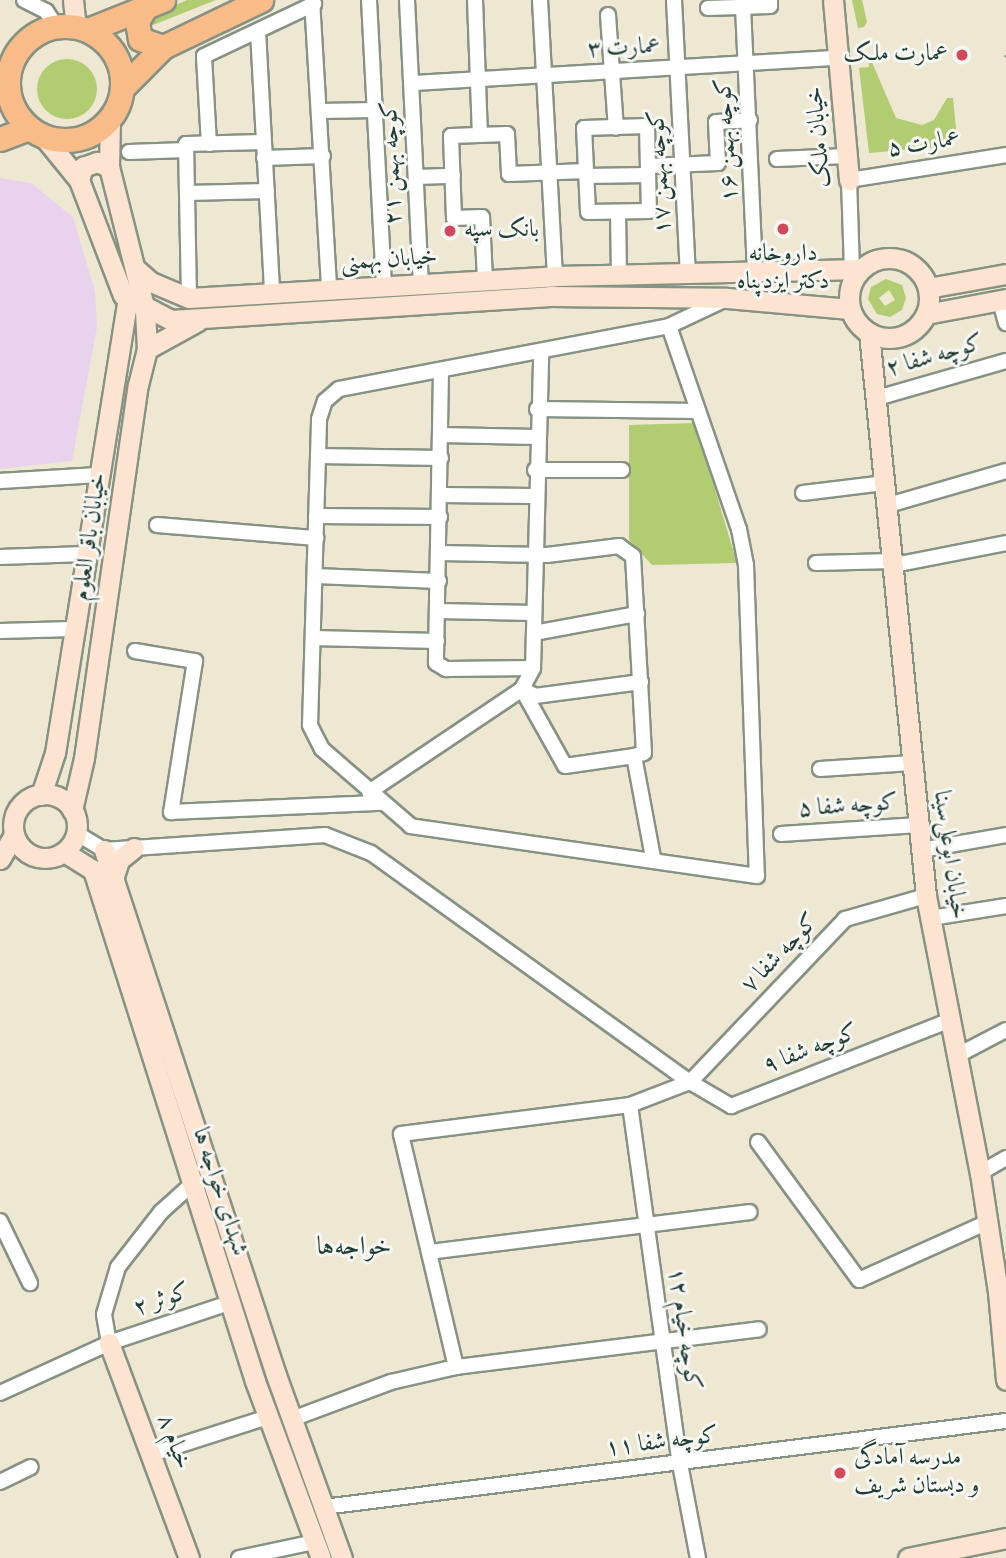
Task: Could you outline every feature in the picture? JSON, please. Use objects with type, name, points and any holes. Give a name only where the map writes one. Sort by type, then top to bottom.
[{"type":"main road","points":[[0,139],[36,132],[79,139],[110,120],[123,87],[163,47],[261,0]]},
{"type":"main road","points":[[36,132],[18,116],[4,89],[22,45],[154,5]]},
{"type":"main road","points":[[154,5],[137,21],[137,33],[145,44],[163,47]]},
{"type":"main road","points":[[74,28],[115,52],[123,87]]},
{"type":"street","points":[[24,0],[74,28]]},
{"type":"street","points":[[74,0],[74,28]]},
{"type":"street","points":[[369,0],[384,285]]},
{"type":"street","name":"کوچه بهمن ۲۱","points":[[407,0],[421,283]]},
{"type":"street","points":[[475,0],[480,135]]},
{"type":"street","points":[[540,0],[555,276]]},
{"type":"street","name":"کوچه بهمن ۱۷","points":[[674,0],[685,165],[688,274]]},
{"type":"street","points":[[708,8],[770,6],[770,0]]},
{"type":"street","name":"خیابان ملک","points":[[833,0],[851,228],[857,269]]},
{"type":"street","points":[[209,144],[204,56],[313,2],[329,289]]},
{"type":"street","name":"کوچه بهمن ۱۶","points":[[743,7],[755,271]]},
{"type":"street","points":[[608,15],[615,128]]},
{"type":"street","points":[[258,31],[272,293]]},
{"type":"street","name":"عمارت ۳","points":[[413,83],[838,58]]},
{"type":"street","points":[[321,111],[375,110]]},
{"type":"street","name":"خیابان باقر العلوم","points":[[72,810],[85,758],[138,384],[147,349],[145,310],[137,270],[109,167],[110,120]]},
{"type":"street","points":[[485,280],[482,217],[454,218],[451,136],[507,134],[509,174],[648,170],[718,163],[716,122],[750,120]]},
{"type":"street","points":[[647,127],[648,170],[649,211],[588,212],[584,128],[647,127]]},
{"type":"street","points":[[36,132],[79,180],[113,278],[128,299]]},
{"type":"street","points":[[189,298],[186,144],[263,142]]},
{"type":"street","points":[[129,152],[186,150]]},
{"type":"street","name":"عمارت ۵","points":[[849,180],[1006,155]]},
{"type":"street","points":[[264,158],[323,156]]},
{"type":"street","points":[[777,159],[847,156]]},
{"type":"street","points":[[79,180],[83,167],[97,162],[109,167]]},
{"type":"street","points":[[416,177],[453,176]]},
{"type":"street","points":[[187,193],[267,191]]},
{"type":"street","points":[[618,212],[619,275]]},
{"type":"street","points":[[926,314],[929,288],[916,268],[894,258],[857,269],[849,291],[850,309],[869,333],[902,337],[926,314],[1003,300],[1006,323]]},
{"type":"street","name":"خیابان بهمنی","points":[[137,270],[151,282],[189,298],[555,276],[857,269]]},
{"type":"street","points":[[929,288],[1006,274]]},
{"type":"street","name":"خیابان بهمنی","points":[[128,299],[145,310],[171,320],[198,321],[550,296],[727,298],[850,309]]},
{"type":"street","points":[[668,326],[738,529],[746,565],[757,876],[653,858],[411,826],[381,803],[322,749],[310,725],[318,456],[324,401],[339,389],[668,326],[727,298]]},
{"type":"street","name":"خیابان باقر العلوم","points":[[41,795],[55,753],[128,299]]},
{"type":"street","points":[[147,349],[198,321]]},
{"type":"street","name":"خیابان ابوعلی‌سینا","points":[[869,333],[926,895],[960,1054],[1002,1290],[1006,1380]]},
{"type":"street","points":[[369,792],[522,689],[533,668],[534,496],[541,352]]},
{"type":"street","name":"کوچه شفا ۲","points":[[877,398],[1006,361]]},
{"type":"street","points":[[441,371],[440,553],[436,663],[446,669],[533,668]]},
{"type":"street","points":[[537,409],[697,411]]},
{"type":"street","points":[[442,435],[536,437]]},
{"type":"street","points":[[318,456],[441,458]]},
{"type":"street","points":[[535,470],[622,470]]},
{"type":"street","points":[[888,505],[1006,471]]},
{"type":"street","points":[[0,481],[99,475]]},
{"type":"street","points":[[803,493],[885,483]]},
{"type":"street","points":[[440,495],[534,496]]},
{"type":"street","points":[[316,516],[440,517]]},
{"type":"street","points":[[157,525],[316,538]]},
{"type":"street","points":[[816,563],[893,563],[1006,543]]},
{"type":"street","points":[[440,553],[535,553],[619,547],[634,556],[644,753],[565,766],[522,689]]},
{"type":"street","points":[[0,557],[85,554]]},
{"type":"street","points":[[315,576],[439,580]]},
{"type":"street","points":[[439,611],[533,613]]},
{"type":"street","points":[[534,633],[637,614]]},
{"type":"street","points":[[0,631],[73,629]]},
{"type":"street","points":[[313,638],[437,640]]},
{"type":"street","points":[[135,651],[195,661],[171,812],[381,803]]},
{"type":"street","points":[[522,689],[536,696],[640,682]]},
{"type":"street","points":[[634,756],[653,858]]},
{"type":"street","points":[[820,769],[912,762]]},
{"type":"street","points":[[0,859],[14,835],[16,813],[22,804],[41,795],[61,799],[72,810],[76,834],[64,852],[34,856],[14,835]]},
{"type":"street","name":"کوچه شفا ۵","points":[[781,834],[919,825]]},
{"type":"street","points":[[76,834],[104,850],[325,835],[371,853],[690,1082]]},
{"type":"street","points":[[921,850],[1006,835]]},
{"type":"street","points":[[113,879],[119,860],[134,848]]},
{"type":"street","name":"شهدای خواجه ها","points":[[104,850],[292,1419],[342,1558]]},
{"type":"street","name":"شهدای خواجه ها","points":[[64,852],[93,870],[229,1303],[317,1550]]},
{"type":"street","name":"کوچه شفا ۷","points":[[690,1082],[845,919],[926,895]]},
{"type":"street","points":[[931,918],[1006,906]]},
{"type":"street","name":"کوچه شفا ۹","points":[[690,1082],[731,1106],[953,1019]]},
{"type":"street","points":[[960,1054],[1006,1030]]},
{"type":"street","points":[[456,1367],[401,1134],[630,1105],[690,1082]]},
{"type":"street","name":"کوچه خیام ۱۲","points":[[630,1105],[680,1464],[698,1558]]},
{"type":"street","points":[[758,1142],[859,1280],[988,1222]]},
{"type":"street","points":[[980,1173],[1006,1158]]},
{"type":"street","points":[[109,1343],[103,1314],[118,1267],[161,1212],[191,1185]]},
{"type":"street","points":[[429,1252],[750,1212]]},
{"type":"street","points":[[0,1221],[30,1283]]},
{"type":"street","name":"کوثر ۲","points":[[0,1393],[109,1343],[229,1303]]},
{"type":"street","points":[[292,1419],[391,1382],[456,1367],[759,1329]]},
{"type":"street","name":"خیام ۸","points":[[109,1343],[189,1558]]},
{"type":"street","points":[[152,1454],[268,1417]]},
{"type":"street","name":"کوچه شفا ۱۱","points":[[324,1507],[1006,1421]]},
{"type":"street","points":[[0,1482],[31,1467]]},
{"type":"street","points":[[908,1558],[1006,1538]]},
{"type":"street","points":[[239,1558],[317,1550]]},
{"type":"shaded area","points":[[0,178],[31,183],[73,217],[95,291],[97,327],[72,461],[0,469]]},
{"type":"green space","points":[[187,0],[216,0],[148,27],[149,17]]},
{"type":"green space","points":[[852,0],[862,0],[867,22],[864,27],[858,28]]},
{"type":"green space","points":[[868,53],[896,118],[922,125],[934,120],[947,98],[953,98],[957,139],[949,146],[869,153],[859,68],[869,67]]},
{"type":"green space","points":[[61,59],[73,59],[92,72],[97,89],[95,101],[84,114],[73,119],[61,119],[42,106],[37,95],[37,83],[50,64]]},
{"type":"green space","points":[[886,279],[902,285],[906,298],[902,310],[890,317],[877,314],[868,299],[871,287]],"holes":[[[889,290],[895,300],[885,306],[879,298]]]},
{"type":"green space","points":[[695,423],[737,563],[652,565],[629,540],[629,425]]},
{"type":"place","name":"عمارت ملک","points":[[962,55]]},
{"type":"place","name":"داروخانه دکتر ایزدپناه","points":[[783,229]]},
{"type":"place","name":"بانک سپه","points":[[450,231]]},
{"type":"place","name":"مدرسه آمادگی و دبستان شریف","points":[[840,1473]]},
{"type":"district","name":"خواجه‌ها","points":[[354,1248]]}]
